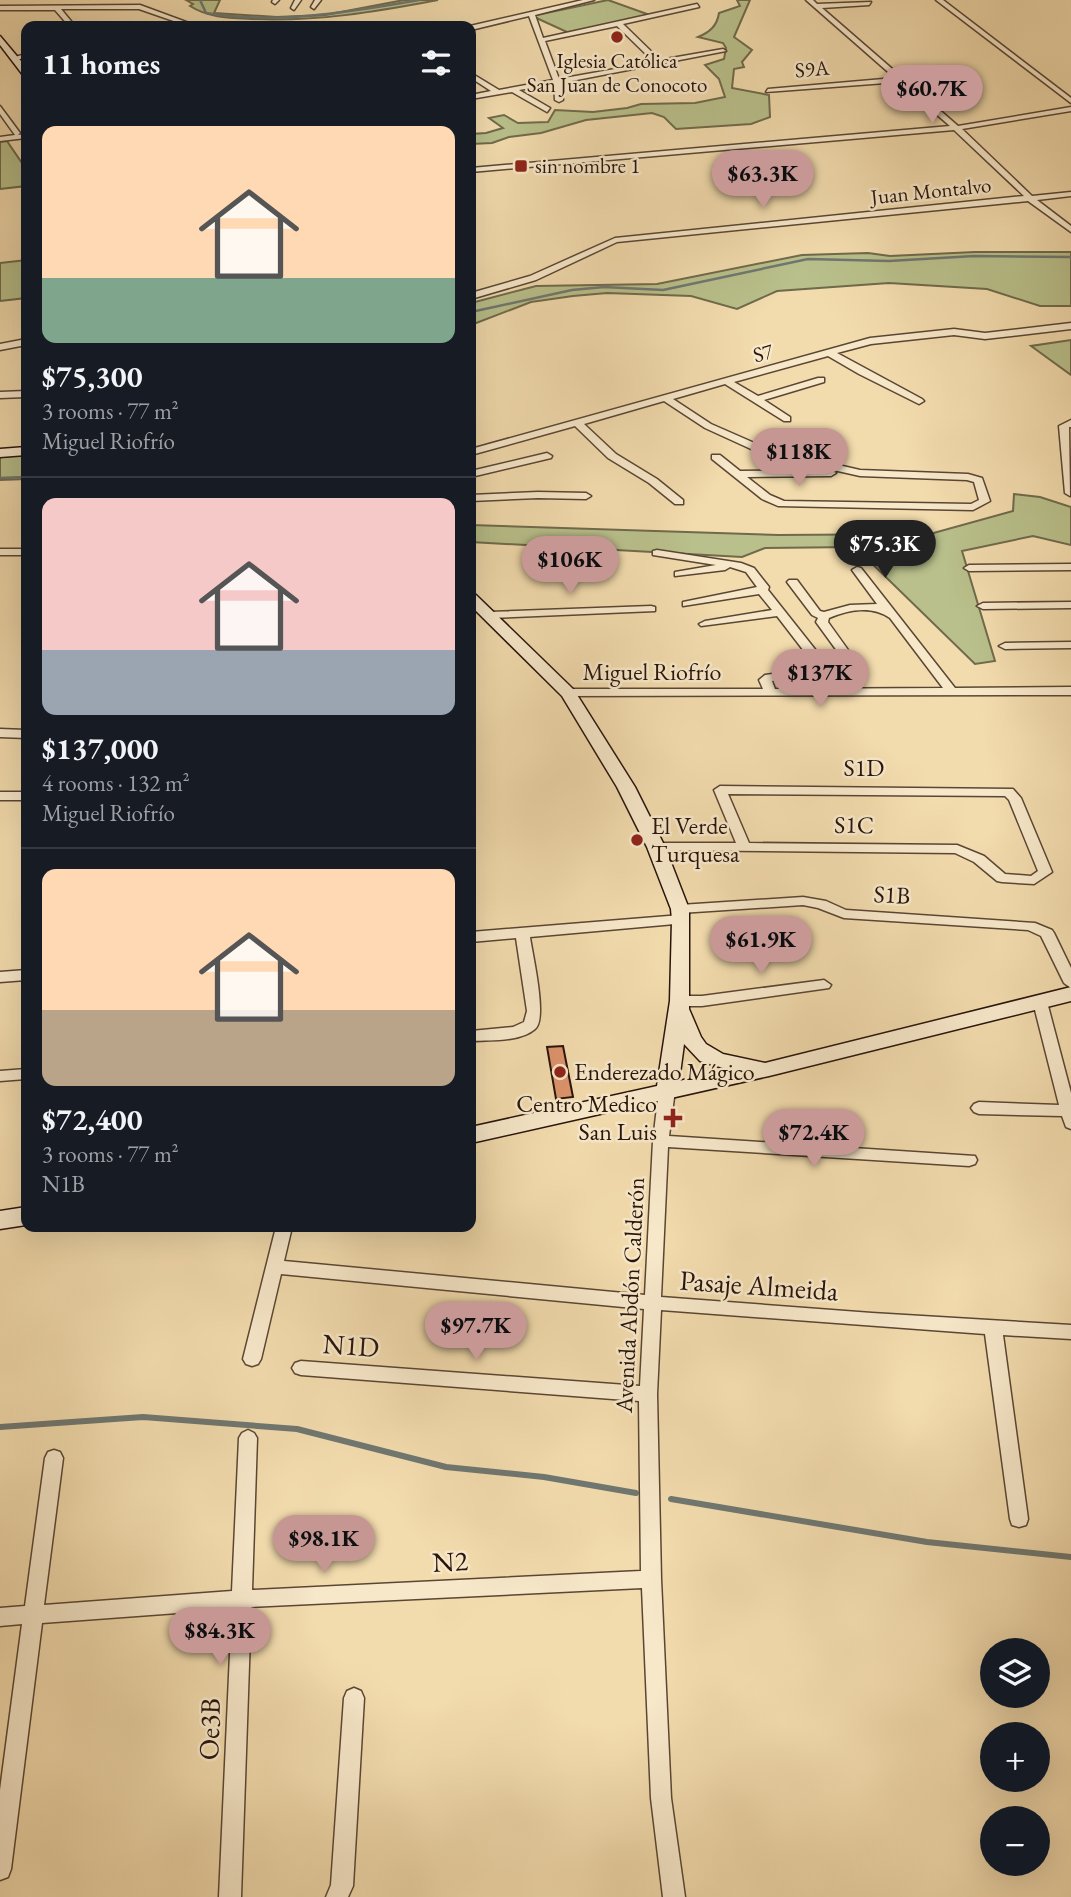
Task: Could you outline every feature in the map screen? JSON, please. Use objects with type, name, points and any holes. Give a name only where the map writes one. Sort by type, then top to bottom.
[{"type":"main road","points":[[0,39],[21,67]]},
{"type":"main road","points":[[0,453],[21,451]]},
{"type":"main road","points":[[476,1134],[769,1069],[1071,994]]},
{"type":"main road","points":[[680,1001],[687,1034],[702,1053],[722,1061],[769,1069]]},
{"type":"main road","points":[[0,1220],[21,1217]]},
{"type":"street","points":[[293,8],[298,0]]},
{"type":"street","points":[[314,7],[318,0]]},
{"type":"street","points":[[555,0],[568,5]]},
{"type":"street","points":[[476,27],[591,0]]},
{"type":"street","points":[[542,40],[697,6],[683,0]]},
{"type":"street","points":[[809,0],[956,128],[1031,199],[1071,230]]},
{"type":"street","points":[[939,0],[1071,101]]},
{"type":"street","points":[[816,6],[869,3]]},
{"type":"street","points":[[56,7],[68,21]]},
{"type":"street","points":[[0,8],[144,8],[176,21]]},
{"type":"street","points":[[531,14],[557,82],[559,100]]},
{"type":"street","points":[[619,24],[659,63]]},
{"type":"street","points":[[476,96],[723,51]]},
{"type":"street","points":[[14,58],[21,57]]},
{"type":"street","points":[[476,78],[498,92]]},
{"type":"street","name":"S9A","points":[[768,90],[900,80]]},
{"type":"street","points":[[514,90],[547,110]]},
{"type":"street","points":[[476,170],[956,128],[1071,109]]},
{"type":"street","points":[[1,111],[16,133]]},
{"type":"street","points":[[0,139],[21,137]]},
{"type":"street","name":"Juan Montalvo","points":[[476,295],[533,278],[615,240],[1071,194]]},
{"type":"street","name":"S7","points":[[476,451],[870,341],[954,332],[985,336],[1071,326]]},
{"type":"street","points":[[0,347],[21,343]]},
{"type":"street","points":[[829,352],[856,371],[891,385],[919,401]]},
{"type":"street","points":[[756,400],[821,380]]},
{"type":"street","points":[[727,381],[787,419]]},
{"type":"street","points":[[0,395],[21,394]]},
{"type":"street","points":[[666,398],[708,426],[755,447],[860,474]]},
{"type":"street","points":[[578,423],[612,456],[653,481],[679,502]]},
{"type":"street","points":[[1070,492],[1064,426],[1071,423]]},
{"type":"street","points":[[476,473],[547,456]]},
{"type":"street","points":[[716,457],[766,497],[782,504],[973,507],[985,501],[978,480],[968,477],[800,472],[738,474]]},
{"type":"street","points":[[800,472],[807,466],[804,461]]},
{"type":"street","points":[[476,498],[586,496]]},
{"type":"street","points":[[1,552],[21,552]]},
{"type":"street","points":[[657,553],[737,565],[750,570],[760,581],[762,590],[823,667],[823,671],[769,678],[765,680],[771,692]]},
{"type":"street","points":[[679,574],[737,565]]},
{"type":"street","points":[[969,568],[1071,567]]},
{"type":"street","points":[[857,570],[952,692]]},
{"type":"street","points":[[793,582],[816,614],[824,616],[862,607],[887,610]]},
{"type":"street","points":[[687,604],[762,590]]},
{"type":"street","name":"Avenida Abdón Calderón","points":[[476,602],[568,693],[626,787],[656,847],[681,914],[680,1001],[661,1141],[648,1394],[651,1579],[661,1798],[674,1897]]},
{"type":"street","points":[[983,606],[1071,605]]},
{"type":"street","points":[[490,615],[651,609]]},
{"type":"street","points":[[705,624],[779,612]]},
{"type":"street","points":[[824,616],[822,622],[860,676]]},
{"type":"street","points":[[1005,646],[1071,645]]},
{"type":"street","name":"Miguel Riofrío","points":[[568,693],[1071,691]]},
{"type":"street","points":[[0,723],[21,724]]},
{"type":"street","points":[[0,733],[21,734]]},
{"type":"street","name":"S1D","points":[[744,847],[720,790],[1008,792],[1015,798],[1045,872],[1042,877]]},
{"type":"street","points":[[0,796],[21,796]]},
{"type":"street","name":"S1C","points":[[656,847],[957,849],[979,859],[1002,878],[1034,880],[1042,877]]},
{"type":"street","name":"S1B","points":[[476,937],[803,901],[821,904],[844,914],[1030,926],[1047,933],[1071,983]]},
{"type":"street","points":[[476,1036],[515,1032],[531,1024],[534,1011],[522,932]]},
{"type":"street","points":[[0,977],[21,975]]},
{"type":"street","points":[[680,1001],[702,1001],[824,985]]},
{"type":"street","points":[[979,1108],[1069,1117],[1040,1002]]},
{"type":"street","points":[[0,1076],[21,1074]]},
{"type":"street","points":[[661,1141],[969,1160]]},
{"type":"street","points":[[252,1359],[283,1232]]},
{"type":"street","name":"Pasaje Almeida","points":[[276,1267],[654,1304],[1071,1332]]},
{"type":"street","points":[[993,1328],[1019,1519]]},
{"type":"street","name":"N1D","points":[[301,1368],[648,1394]]},
{"type":"street","name":"Oe3B","points":[[230,1897],[248,1438]]},
{"type":"street","points":[[0,1870],[4,1814],[54,1458]]},
{"type":"street","name":"N2","points":[[0,1617],[243,1599],[651,1579]]},
{"type":"street","points":[[337,1897],[342,1886],[354,1698]]},
{"type":"green space","points":[[186,0],[220,0],[214,13],[277,17],[325,15],[404,0],[438,0],[345,15],[275,20],[212,15],[190,6],[193,4]]},
{"type":"green space","points":[[608,0],[650,15],[569,33],[532,16]]},
{"type":"green space","points":[[737,0],[750,0],[734,37],[752,50],[742,62],[744,67],[734,69],[732,88],[769,95],[770,117],[751,124],[676,129],[664,117],[652,113],[586,120],[541,133],[476,144],[476,134],[503,128],[489,118],[504,115],[518,123],[548,122],[555,110],[593,112],[641,104],[695,103],[725,97],[719,79],[705,65],[724,59],[726,48],[723,43],[698,37],[712,28],[719,13],[740,6]]},
{"type":"green space","points":[[7,141],[21,162],[21,187],[0,189],[0,142]]},
{"type":"green space","points":[[975,252],[1071,252],[1071,306],[1040,306],[987,289],[889,283],[777,291],[737,309],[691,296],[607,293],[573,296],[531,302],[476,323],[476,302],[536,286],[657,284],[802,255],[868,253],[890,256]]},
{"type":"green space","points":[[21,261],[21,299],[0,301],[0,263]]},
{"type":"green space","points":[[1071,340],[1071,375],[1031,346]]},
{"type":"green space","points":[[21,455],[21,479],[0,480],[0,457]]},
{"type":"green space","points":[[1014,494],[1040,497],[1071,507],[1071,545],[1033,536],[962,551],[995,661],[975,664],[855,547],[765,548],[742,557],[476,542],[476,525],[778,535],[930,534],[1013,511]]},
{"type":"building","name":"Enderezado Mágico","points":[[563,1046],[573,1097],[556,1099],[547,1047]]},
{"type":"waterway","points":[[200,0],[206,13],[259,18],[340,13],[419,0]]},
{"type":"waterway","points":[[476,311],[572,290],[604,287],[663,290],[808,259],[889,261],[974,256],[1071,257]]},
{"type":"waterway","points":[[0,478],[21,477]]},
{"type":"waterway","points":[[0,1427],[143,1417],[297,1429],[446,1467],[544,1477],[636,1493]]},
{"type":"waterway","points":[[671,1499],[927,1542],[1071,1557]]},
{"type":"place","name":"Iglesia Católica San Juan de Conocoto","points":[[617,37]]},
{"type":"place","name":"sin nombre 1","points":[[521,166]]},
{"type":"place","name":"El Verde Turquesa","points":[[637,840]]},
{"type":"place","name":"Enderezado Mágico","points":[[560,1072]]},
{"type":"place","name":"Centro Medico San Luis","points":[[673,1118]]}]
